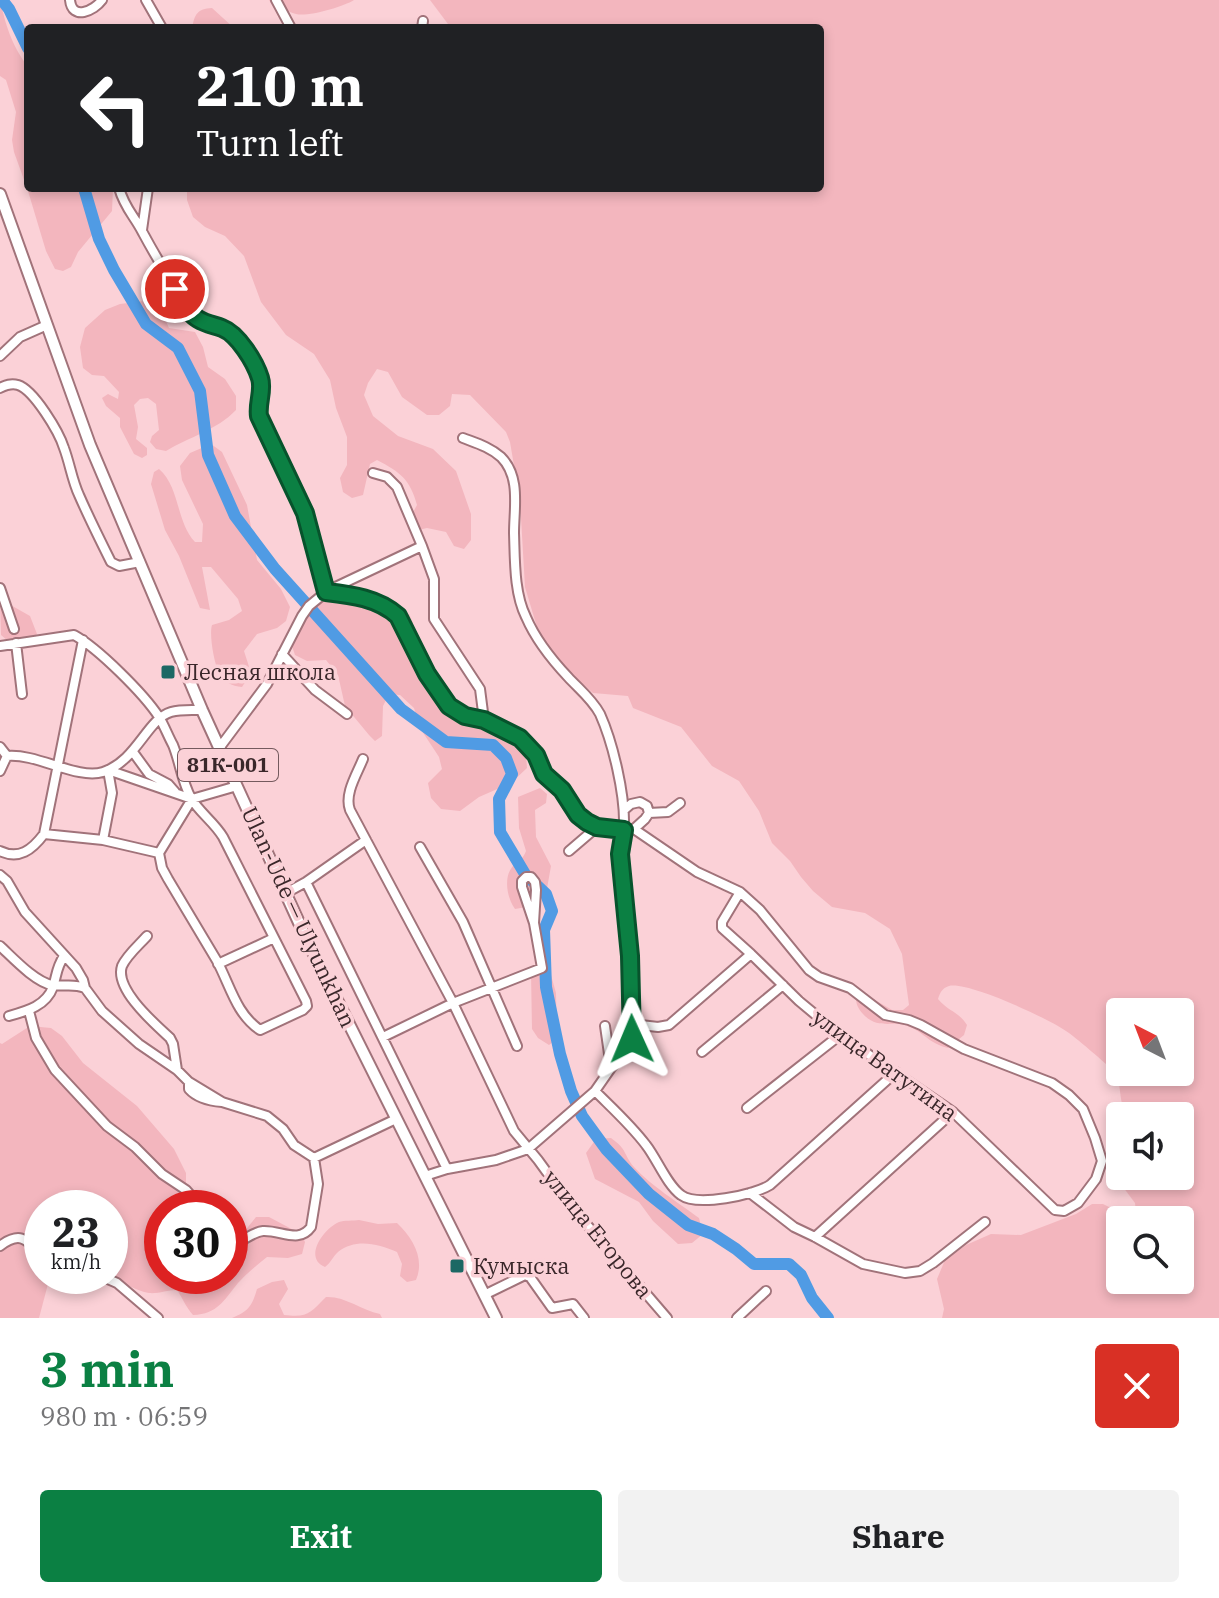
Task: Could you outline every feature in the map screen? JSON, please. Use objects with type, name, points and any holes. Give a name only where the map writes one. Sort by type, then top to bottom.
[{"type":"main road","name":"Ulan-Ude — Ulyunkhan","points":[[0,194],[90,445],[202,710],[286,893],[496,1318]]},
{"type":"street","points":[[70,0],[70,7],[79,13],[98,6],[102,0]]},
{"type":"street","points":[[146,0],[160,24]]},
{"type":"street","points":[[276,0],[289,24]]},
{"type":"street","points":[[120,192],[127,210],[195,318],[224,328],[238,338],[258,373],[261,380],[259,416],[305,513],[326,592]]},
{"type":"street","points":[[142,230],[147,192]]},
{"type":"street","points":[[0,356],[20,337],[47,325]]},
{"type":"street","points":[[0,388],[15,384],[25,389],[53,425],[64,448],[79,497],[111,562],[119,566],[140,562]]},
{"type":"street","points":[[425,1176],[496,1160],[528,1149],[595,1091],[632,1039],[630,956],[620,854],[629,829],[615,760],[601,716],[551,656],[525,615],[518,588],[515,487],[511,471],[490,449],[463,438]]},
{"type":"street","points":[[373,473],[387,477],[397,487],[434,579],[434,619],[478,684],[484,720]]},
{"type":"street","points":[[220,747],[257,699],[309,606],[326,592],[422,546]]},
{"type":"street","points":[[0,588],[14,629]]},
{"type":"street","points":[[326,592],[354,595],[391,609],[398,616],[427,674],[449,706],[465,716],[484,720],[530,746],[544,774],[562,790],[578,815],[597,827],[629,829],[697,872],[740,892]]},
{"type":"street","points":[[0,646],[74,635],[130,683],[160,718],[192,799],[223,837],[306,1001],[307,1006],[303,1010],[260,1030],[249,1024],[237,1005],[218,964],[162,868],[159,853],[192,799]]},
{"type":"street","points":[[0,851],[18,855],[28,851],[44,834],[83,640]]},
{"type":"street","points":[[16,643],[22,694]]},
{"type":"street","points":[[282,654],[315,690],[347,714]]},
{"type":"street","points":[[465,716],[482,705]]},
{"type":"street","points":[[7,756],[26,756],[98,773],[120,763],[133,752],[160,718],[172,711],[202,710]]},
{"type":"street","points":[[0,747],[7,756]]},
{"type":"street","points":[[133,752],[149,774],[168,784],[177,794]]},
{"type":"street","points":[[0,771],[7,756]]},
{"type":"street","name":"улица Егорова","points":[[363,759],[347,803],[453,1003],[509,1123],[575,1211],[667,1318]]},
{"type":"street","points":[[108,770],[192,799],[237,786]]},
{"type":"street","points":[[103,840],[112,793],[108,770]]},
{"type":"street","points":[[624,810],[640,802],[647,806],[649,813],[629,829]]},
{"type":"street","points":[[649,813],[668,812],[680,803]]},
{"type":"street","points":[[569,851],[597,827]]},
{"type":"street","points":[[44,834],[103,840],[159,853]]},
{"type":"street","points":[[286,893],[366,840]]},
{"type":"street","points":[[420,847],[458,911],[517,1046]]},
{"type":"street","points":[[0,875],[7,881],[25,912],[80,974],[85,988],[102,1011],[133,1039],[189,1082],[222,1102],[275,1121],[302,1152],[314,1158]]},
{"type":"street","points":[[383,1037],[453,1003],[542,968],[534,923],[522,887],[526,877],[531,877],[535,882],[534,923]]},
{"type":"street","points":[[306,882],[447,1169]]},
{"type":"street","name":"улица Ватутина","points":[[740,892],[760,910],[809,970],[819,977],[850,988],[885,1015],[921,1025],[964,1049],[1052,1083],[1069,1095],[1083,1109],[1102,1161],[1096,1179],[1078,1203],[1064,1211],[1055,1210],[953,1112],[840,1035],[799,1001],[751,954],[722,928],[722,922],[740,892]]},
{"type":"street","points":[[147,936],[123,964],[122,979],[137,1005],[170,1038],[177,1070]]},
{"type":"street","points":[[218,964],[274,938]]},
{"type":"street","points":[[0,946],[46,983],[85,988]]},
{"type":"street","points":[[632,1024],[669,1025],[751,954]]},
{"type":"street","points":[[9,1016],[29,1011],[47,998],[64,956]]},
{"type":"street","points":[[702,1052],[783,985]]},
{"type":"street","points":[[29,1011],[36,1038],[55,1070],[107,1126],[135,1147],[162,1174],[186,1190]]},
{"type":"street","points":[[605,1026],[611,1068]]},
{"type":"street","points":[[747,1108],[840,1035]]},
{"type":"street","points":[[595,1091],[644,1141],[674,1188],[681,1195],[699,1201],[750,1193],[770,1185],[896,1072]]},
{"type":"street","points":[[815,1237],[953,1112]]},
{"type":"street","points":[[314,1158],[396,1119]]},
{"type":"street","points":[[248,1237],[263,1231],[297,1236],[307,1232],[311,1227],[318,1184],[314,1158]]},
{"type":"street","points":[[750,1193],[784,1220],[863,1264],[905,1273],[920,1271],[933,1263],[985,1222]]},
{"type":"street","points":[[0,1246],[11,1238],[24,1239]]},
{"type":"street","points":[[484,1295],[525,1275],[530,1277],[552,1308],[573,1304],[584,1318]]},
{"type":"street","points":[[737,1318],[766,1291]]},
{"type":"street","points":[[128,1292],[158,1318]]},
{"type":"shaded area","points":[[0,0],[10,35],[24,61],[24,180],[12,140],[16,112],[6,80],[0,76]]},
{"type":"shaded area","points":[[269,0],[354,0],[325,11],[301,15]]},
{"type":"shaded area","points":[[430,0],[1219,0],[1219,1318],[942,1318],[944,1309],[937,1279],[945,1260],[966,1245],[991,1234],[1021,1235],[1076,1214],[1092,1204],[1107,1206],[1106,1294],[1194,1294],[1194,1206],[1135,1206],[1125,1190],[1194,1190],[1194,1102],[1122,1102],[1120,1086],[1194,1086],[1194,998],[1106,998],[1106,1064],[1069,1033],[1046,1019],[959,986],[943,989],[938,999],[967,1025],[964,1035],[948,1048],[910,1027],[869,1019],[858,1006],[856,997],[863,993],[892,1010],[903,1010],[909,1005],[902,954],[890,929],[865,913],[832,907],[813,891],[772,843],[759,811],[739,781],[712,766],[681,727],[633,708],[628,696],[593,693],[569,672],[539,634],[525,587],[520,501],[506,432],[470,395],[452,394],[450,406],[439,415],[427,415],[402,397],[388,372],[377,369],[364,395],[373,416],[398,436],[433,449],[456,471],[471,514],[471,540],[464,549],[454,546],[446,532],[427,528],[414,531],[410,518],[417,505],[411,489],[398,473],[377,460],[370,464],[363,495],[352,498],[343,492],[340,478],[347,465],[347,437],[330,380],[314,354],[286,335],[261,302],[244,256],[225,236],[205,227],[193,217],[187,192],[824,192],[824,24],[448,24]]},
{"type":"shaded area","points":[[212,8],[230,24],[193,24],[203,10]]},
{"type":"shaded area","points":[[28,192],[113,192],[112,211],[78,252],[71,267],[63,271],[55,269],[46,251]]},
{"type":"shaded area","points":[[144,301],[161,310],[169,328],[195,332],[208,367],[225,379],[236,396],[236,410],[212,428],[166,451],[156,449],[150,442],[159,430],[156,404],[148,398],[140,399],[134,405],[138,427],[136,439],[147,448],[147,455],[142,458],[134,454],[120,427],[120,418],[102,398],[108,394],[118,399],[119,392],[104,376],[92,375],[83,368],[80,347],[85,328],[105,310],[120,304]]},
{"type":"shaded area","points":[[211,444],[222,452],[247,505],[257,560],[281,589],[290,607],[286,621],[277,628],[257,634],[244,651],[251,673],[242,687],[228,683],[221,676],[211,635],[212,625],[229,620],[242,611],[238,599],[211,567],[202,567],[210,610],[200,608],[165,530],[151,484],[154,472],[159,469],[171,485],[189,534],[195,542],[202,542],[203,524],[182,480],[180,466],[190,453]]},
{"type":"shaded area","points":[[335,592],[361,592],[372,600],[389,602],[398,616],[409,614],[413,623],[405,635],[443,704],[466,724],[489,722],[512,732],[526,753],[527,768],[511,783],[479,797],[460,811],[441,809],[431,798],[428,783],[442,769],[439,757],[420,728],[414,708],[400,695],[389,694],[383,706],[382,736],[375,741],[345,706],[338,675],[326,660],[307,661],[295,655],[291,643],[304,620]]},
{"type":"shaded area","points":[[0,599],[30,616],[37,634],[30,642],[14,646],[1,635]]},
{"type":"shaded area","points":[[540,788],[547,794],[546,803],[535,810],[536,837],[551,866],[546,894],[532,906],[515,909],[508,893],[508,876],[526,851],[519,828],[518,797]]},
{"type":"shaded area","points":[[538,964],[549,968],[556,993],[557,1039],[549,1045],[538,1038],[532,1029],[531,972]]},
{"type":"shaded area","points":[[30,1026],[51,1028],[62,1036],[83,1063],[137,1106],[174,1149],[186,1173],[186,1190],[144,1190],[144,1291],[128,1285],[128,1190],[24,1190],[24,1294],[45,1294],[39,1318],[0,1318],[2,1044]]},
{"type":"shaded area","points":[[611,1138],[641,1174],[699,1218],[703,1234],[692,1243],[678,1244],[653,1221],[639,1202],[595,1179],[586,1153],[596,1139]]},
{"type":"shaded area","points":[[256,1217],[269,1217],[301,1234],[305,1242],[302,1254],[288,1258],[267,1257],[248,1273],[248,1227]]},
{"type":"shaded area","points":[[359,1220],[378,1224],[397,1223],[403,1229],[418,1257],[416,1280],[407,1282],[400,1276],[402,1264],[397,1252],[375,1245],[352,1245],[338,1252],[325,1267],[319,1263],[316,1251],[327,1231],[339,1222]]},
{"type":"shaded area","points":[[284,1280],[288,1289],[279,1304],[284,1315],[308,1313],[326,1297],[333,1297],[380,1314],[382,1318],[232,1318],[249,1307],[257,1289]]},
{"type":"shaded area","points":[[179,1294],[229,1294],[220,1305],[202,1314],[193,1315]]},
{"type":"waterway","points":[[2,0],[24,40]]},
{"type":"waterway","points":[[85,192],[99,239],[114,270],[146,324],[178,348],[200,391],[208,455],[235,516],[275,569],[401,709],[446,742],[493,745],[506,758],[512,774],[499,799],[500,832],[525,874],[546,894],[552,911],[544,930],[546,987],[560,1054],[582,1116],[606,1149],[649,1194],[688,1225],[713,1234],[754,1264],[789,1264],[801,1275],[812,1298],[828,1318]]},
{"type":"place","name":"Лесная школа","points":[[168,672]]},
{"type":"place","name":"Кумыска","points":[[457,1266]]},
{"type":"route","points":[[175,289],[195,318],[224,328],[238,338],[258,373],[261,380],[259,416],[305,513],[326,592],[354,595],[391,609],[398,616],[427,674],[449,706],[465,716],[484,720],[520,738],[530,746],[544,774],[562,790],[578,815],[597,827],[624,830],[620,854],[630,956],[632,1039]]}]
